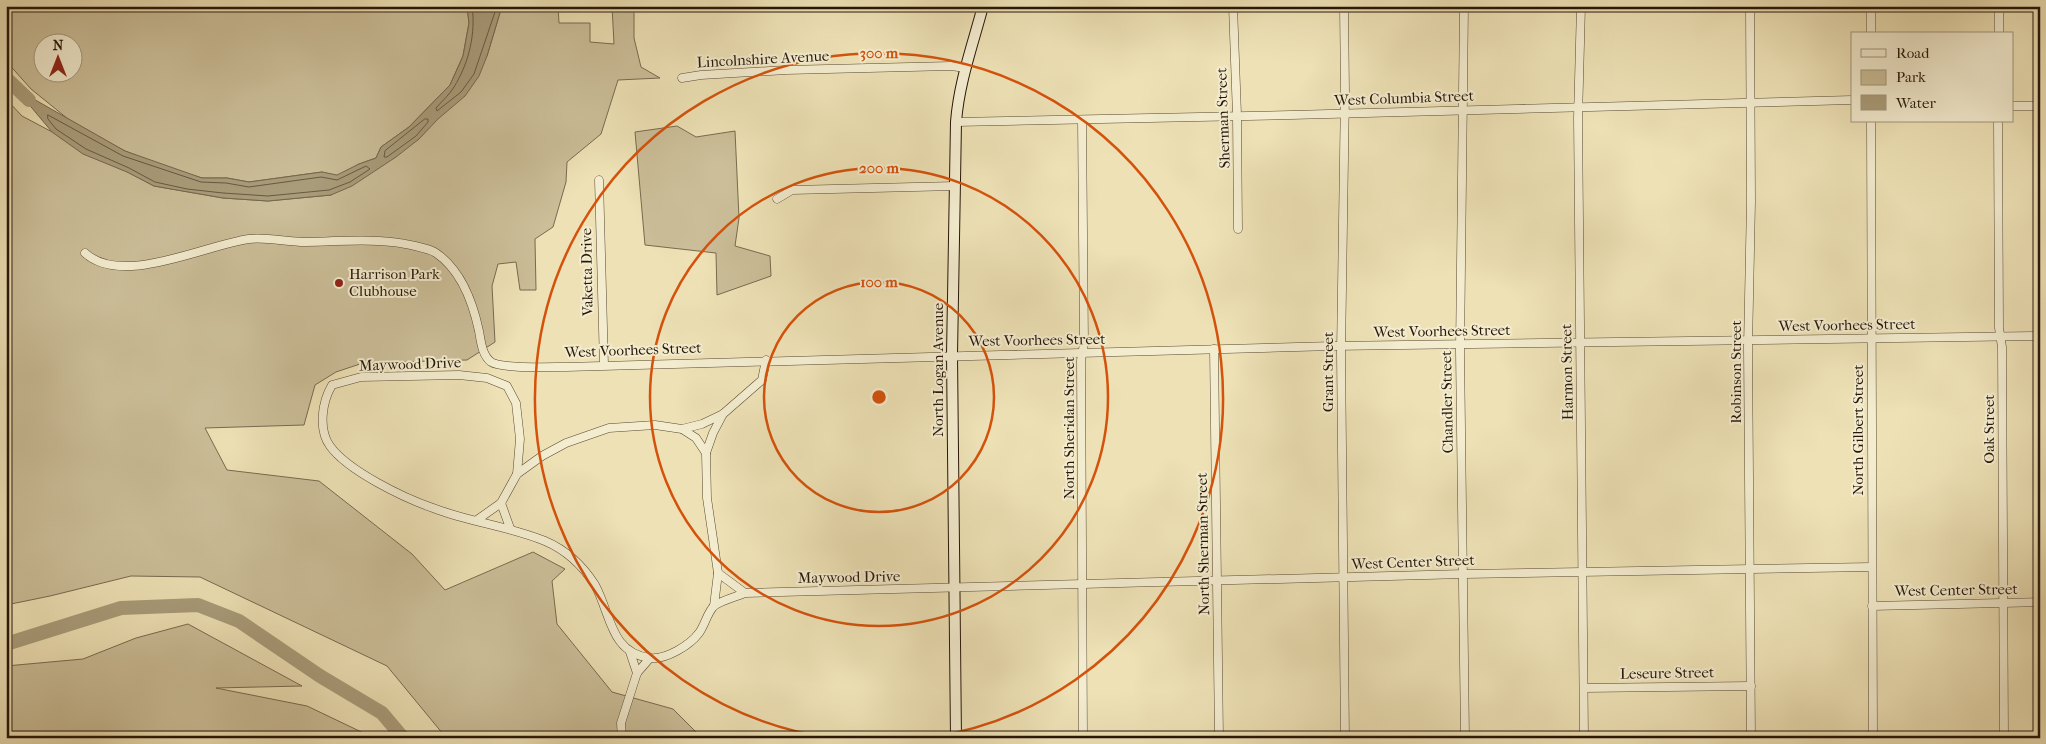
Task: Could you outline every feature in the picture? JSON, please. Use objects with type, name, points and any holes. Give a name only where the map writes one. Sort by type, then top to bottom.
[{"type":"street","name":"North Logan Avenue","points":[[956,738],[952,356],[956,122],[966,68],[983,6]]},
{"type":"street","name":"Sherman Street","points":[[1233,6],[1237,116],[1238,229]]},
{"type":"street","name":"Grant Street","points":[[1344,6],[1345,113],[1341,346],[1345,738]]},
{"type":"street","name":"Chandler Street","points":[[1464,6],[1460,345],[1465,738]]},
{"type":"street","name":"Harmon Street","points":[[1581,6],[1579,107],[1584,738]]},
{"type":"street","name":"Robinson Street","points":[[1750,6],[1751,738]]},
{"type":"street","points":[[1871,6],[1871,32]]},
{"type":"street","points":[[1998,32],[1999,6]]},
{"type":"street","name":"Lincolnshire Avenue","points":[[682,78],[786,70],[951,66],[966,68]]},
{"type":"street","name":"West Columbia Street","points":[[956,122],[1851,100]]},
{"type":"street","points":[[2014,106],[2040,106]]},
{"type":"street","name":"North Sheridan Street","points":[[1082,120],[1084,344],[1081,360],[1083,738]]},
{"type":"street","name":"North Gilbert Street","points":[[1871,122],[1873,738]]},
{"type":"street","name":"Oak Street","points":[[1998,122],[1998,328],[2002,347],[2004,738]]},
{"type":"street","name":"Vaketta Drive","points":[[599,180],[604,364]]},
{"type":"street","points":[[777,199],[792,190],[955,186]]},
{"type":"street","name":"West Voorhees Street","points":[[85,253],[99,264],[135,265],[165,262],[249,239],[306,242],[358,240],[393,242],[435,252],[457,274],[466,290],[477,322],[484,354],[492,362],[507,366],[1341,346],[2040,336]]},
{"type":"street","name":"North Sherman Street","points":[[1214,349],[1219,738]]},
{"type":"street","name":"Maywood Drive","points":[[477,520],[501,503],[518,474],[542,456],[566,443],[609,428],[655,425],[682,429],[702,424],[723,414],[737,404],[762,380],[766,360]]},
{"type":"street","name":"Maywood Drive","points":[[518,474],[520,440],[516,403],[507,386],[487,378],[459,375],[360,377],[332,385],[327,394],[323,418],[326,437],[330,446],[346,461],[378,483],[433,509],[510,528],[547,542],[578,562],[595,586],[617,638],[630,652],[637,673]]},
{"type":"street","name":"Maywood Drive","points":[[650,658],[658,658],[673,652],[699,634],[714,606],[718,573],[707,498],[706,453],[713,433],[723,414]]},
{"type":"street","points":[[682,429],[696,438],[706,453]]},
{"type":"street","points":[[501,503],[510,528]]},
{"type":"street","name":"West Center Street","points":[[954,588],[1464,574],[1872,567]]},
{"type":"street","points":[[718,573],[745,593]]},
{"type":"street","name":"Maywood Drive","points":[[714,606],[745,593],[954,588]]},
{"type":"street","name":"West Center Street","points":[[1872,606],[2040,602]]},
{"type":"street","points":[[622,738],[621,723],[637,673],[650,658],[630,652]]},
{"type":"street","name":"Leseure Street","points":[[1584,688],[1751,686]]},
{"type":"green space","points":[[6,6],[467,6],[469,23],[463,56],[450,85],[409,127],[381,147],[376,158],[359,164],[337,176],[322,172],[249,182],[227,178],[202,178],[166,167],[125,151],[73,123],[31,89],[6,61]]},
{"type":"green space","points":[[502,6],[558,6],[559,23],[590,23],[590,42],[614,44],[612,6],[634,6],[634,38],[641,67],[660,78],[618,80],[601,134],[567,162],[566,182],[553,227],[535,239],[536,290],[520,290],[516,262],[498,264],[492,286],[495,342],[467,360],[363,363],[336,372],[315,385],[304,425],[205,428],[227,470],[319,481],[412,554],[445,590],[533,552],[565,569],[552,581],[557,624],[612,692],[673,709],[702,738],[444,738],[443,734],[387,666],[200,577],[131,576],[6,605],[6,99],[22,116],[154,186],[223,198],[268,201],[331,195],[419,139],[487,56]]},
{"type":"green space","points":[[677,126],[696,137],[735,131],[739,218],[735,246],[770,256],[771,276],[717,295],[716,253],[645,245],[635,132]]},
{"type":"green space","points":[[188,624],[302,686],[216,688],[307,706],[374,738],[6,738],[6,666],[83,659],[136,638]]},
{"type":"water","points":[[467,6],[502,6],[479,76],[465,96],[438,119],[419,139],[396,157],[352,186],[331,195],[268,201],[223,198],[154,186],[127,172],[83,154],[52,132],[16,89],[125,151],[202,178],[227,178],[249,182],[322,172],[337,175],[376,158],[381,147],[409,127],[450,85],[463,56],[469,23]]},
{"type":"waterway","points":[[6,78],[29,100]]},
{"type":"waterway","points":[[6,644],[121,608],[198,605],[239,621],[320,676],[382,713],[403,738]]},
{"type":"place","name":"Harrison Park Clubhouse","points":[[339,283]]}]
